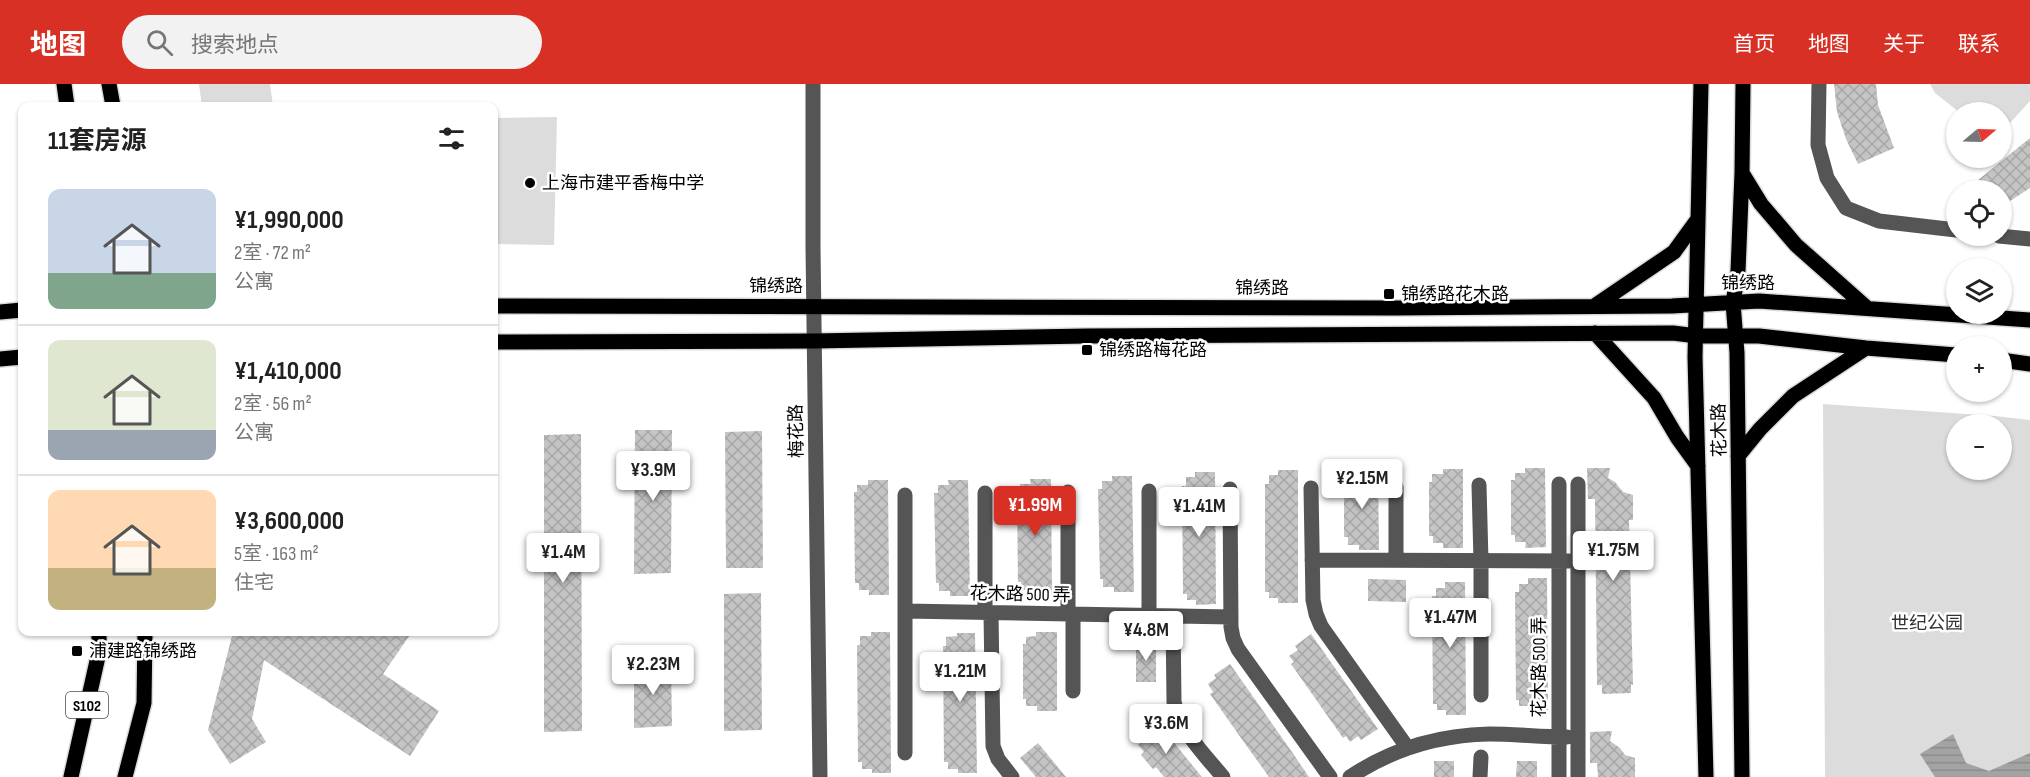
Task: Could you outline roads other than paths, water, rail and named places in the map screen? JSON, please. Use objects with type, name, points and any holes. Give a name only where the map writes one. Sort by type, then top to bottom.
[{"type":"main road","points":[[64,84],[66,102]]},
{"type":"main road","points":[[109,84],[111,102]]},
{"type":"main road","name":"花木路","points":[[1701,84],[1695,357],[1706,777]]},
{"type":"main road","name":"花木路","points":[[1742,777],[1736,336],[1733,303],[1738,271],[1743,84]]},
{"type":"main road","points":[[1742,173],[1761,204],[1796,245],[1866,307]]},
{"type":"main road","points":[[1596,306],[1674,252],[1698,219]]},
{"type":"main road","name":"锦绣路","points":[[498,306],[1383,308],[1672,306],[1759,301],[2030,320]]},
{"type":"main road","points":[[0,312],[18,310]]},
{"type":"main road","points":[[1595,333],[1654,398],[1698,466]]},
{"type":"main road","points":[[498,342],[1673,333],[1697,336],[1759,336],[1946,354]]},
{"type":"main road","points":[[1738,456],[1760,429],[1793,396],[1866,348]]},
{"type":"main road","points":[[0,359],[18,357]]},
{"type":"main road","points":[[2012,362],[2030,364]]},
{"type":"main road","name":"S102","points":[[71,777],[99,652],[99,636]]},
{"type":"main road","points":[[125,777],[144,703],[146,636]]},
{"type":"street","name":"梅花路","points":[[813,84],[813,306],[820,777]]},
{"type":"street","points":[[1819,84],[1818,145],[1827,178],[1846,208],[1880,221],[1946,229]]},
{"type":"street","points":[[2012,237],[2030,239]]},
{"type":"street","name":"花木路 500 弄","points":[[1559,484],[1559,777]]},
{"type":"street","points":[[1578,484],[1578,777]]},
{"type":"street","points":[[1479,485],[1482,561],[1481,695]]},
{"type":"street","points":[[1395,486],[1396,560]]},
{"type":"street","points":[[1311,488],[1313,600],[1316,614],[1321,626],[1407,747]]},
{"type":"street","points":[[1230,489],[1233,638],[1238,649],[1330,777]]},
{"type":"street","points":[[1149,491],[1149,616]]},
{"type":"street","points":[[1068,492],[1073,692]]},
{"type":"street","points":[[985,494],[993,746],[998,759],[1012,777]]},
{"type":"street","points":[[905,495],[905,753]]},
{"type":"street","points":[[1312,560],[1578,561]]},
{"type":"street","name":"花木路 500 弄","points":[[905,611],[1231,617]]},
{"type":"street","points":[[1173,616],[1174,702],[1177,716],[1183,728],[1223,777]]},
{"type":"street","name":"花木路 500 弄","points":[[1350,777],[1387,755],[1407,747],[1438,740],[1488,734],[1559,737]]},
{"type":"street","points":[[1559,737],[1578,737]]},
{"type":"street","points":[[1480,777],[1481,757]]},
{"type":"place","name":"上海市建平香梅中学","points":[[530,183]]},
{"type":"place","name":"锦绣路花木路","points":[[1389,294]]},
{"type":"place","name":"锦绣路梅花路","points":[[1087,350]]},
{"type":"place","name":"浦建路锦绣路","points":[[77,651]]},
{"type":"park label","name":"世纪公园","points":[[1927,623]]}]
